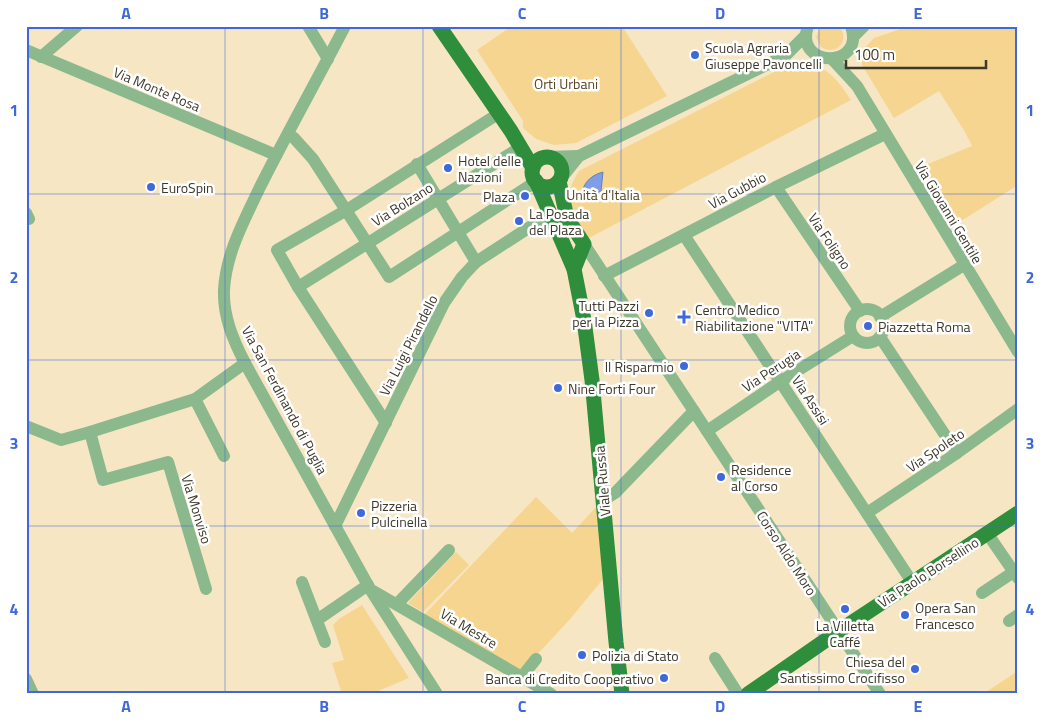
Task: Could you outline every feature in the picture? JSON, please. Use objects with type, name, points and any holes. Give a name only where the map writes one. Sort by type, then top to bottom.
[{"type":"main road","points":[[439,26],[511,131],[546,157],[559,163],[562,172],[558,181],[547,187],[539,184],[533,178],[538,160],[546,157]]},
{"type":"main road","name":"Viale Russia","points":[[511,131],[521,147],[574,270],[584,320],[591,371],[622,694]]},
{"type":"main road","name":"Corso Aldo Moro","points":[[558,181],[567,218],[584,244]]},
{"type":"main road","points":[[574,270],[584,244]]},
{"type":"main road","name":"Via Paolo Borsellino","points":[[748,694],[912,582],[1018,513]]},
{"type":"street","points":[[41,57],[77,26]]},
{"type":"street","points":[[308,26],[328,59]]},
{"type":"street","name":"Via San Ferdinando di Puglia","points":[[345,26],[276,155],[236,236],[229,258],[224,292],[228,322],[233,340],[244,362],[369,587],[437,694]]},
{"type":"street","points":[[807,31],[808,46],[816,55],[820,58],[832,59],[847,52],[850,48],[852,32],[864,26]]},
{"type":"street","points":[[558,181],[580,156],[785,56],[807,31]]},
{"type":"street","name":"Via Monte Rosa","points":[[26,50],[276,155]]},
{"type":"street","name":"Via Giovanni Gentile","points":[[847,52],[857,86],[884,134],[1018,352]]},
{"type":"street","points":[[785,56],[816,55]]},
{"type":"street","name":"Via Giovanni Gentile","points":[[832,59],[857,86]]},
{"type":"street","points":[[386,423],[298,287],[277,250],[345,210],[498,114]]},
{"type":"street","points":[[288,134],[313,159],[389,277],[459,232],[533,178]]},
{"type":"street","name":"Via Gubbio","points":[[604,276],[776,187],[884,134]]},
{"type":"street","name":"Via Bolzano","points":[[298,287],[521,147]]},
{"type":"street","points":[[546,157],[580,156]]},
{"type":"street","points":[[417,164],[476,262]]},
{"type":"street","name":"Via Foligno","points":[[776,187],[860,311]]},
{"type":"street","name":"Via Luigi Pirandello","points":[[335,526],[444,303],[462,277],[476,262],[550,214]]},
{"type":"street","name":"Via Assisi","points":[[684,235],[912,582]]},
{"type":"street","name":"Corso Aldo Moro","points":[[584,244],[880,694]]},
{"type":"street","points":[[880,316],[964,265]]},
{"type":"street","points":[[871,310],[880,316],[884,327],[880,337],[876,340],[866,343],[857,340],[853,336],[850,322],[855,314],[860,311],[871,310]]},
{"type":"street","name":"Via Perugia","points":[[707,431],[781,381],[853,336]]},
{"type":"street","points":[[880,337],[957,453]]},
{"type":"street","points":[[26,426],[61,440],[90,432],[195,399],[244,362]]},
{"type":"street","points":[[195,399],[224,456]]},
{"type":"street","name":"Via Spoleto","points":[[867,513],[957,453],[1018,409]]},
{"type":"street","points":[[604,500],[615,493],[694,412]]},
{"type":"street","name":"Via Monviso","points":[[90,432],[104,480],[168,462],[206,590]]},
{"type":"street","points":[[982,593],[1016,573],[987,533]]},
{"type":"street","points":[[398,604],[449,550]]},
{"type":"street","points":[[302,582],[325,642]]},
{"type":"street","points":[[317,620],[369,587]]},
{"type":"street","name":"Via Mestre","points":[[369,587],[551,694]]},
{"type":"street","points":[[716,658],[738,694]]},
{"type":"street","points":[[521,678],[536,659]]},
{"type":"green space","name":"Orti Urbani","points":[[512,26],[622,26],[667,96],[576,143],[554,145],[536,139],[523,128],[523,121],[477,50]]},
{"type":"green space","points":[[821,26],[839,26],[843,37],[840,46],[832,50],[821,47],[816,37]]},
{"type":"green space","points":[[909,26],[1018,26],[1018,185],[958,223],[923,166],[972,146],[965,132],[939,91],[894,118],[862,65],[862,51],[874,38]]},
{"type":"green space","name":"Unità d'Italia","points":[[791,65],[811,65],[824,70],[839,83],[851,100],[587,239],[572,213],[569,198],[573,181],[579,171]]},
{"type":"green space","points":[[536,497],[572,533],[597,506],[603,579],[571,618],[521,672],[424,615]]},
{"type":"green space","points":[[456,552],[469,565],[423,612],[408,603]]},
{"type":"green space","points":[[362,605],[409,678],[371,694],[342,694],[332,663],[344,660],[333,625],[339,619]]},
{"type":"green space","points":[[1018,671],[1018,694],[983,694]]},
{"type":"water","points":[[603,172],[601,191],[581,201],[582,191],[586,182],[593,176]]},
{"type":"place","name":"Scuola Agraria Giuseppe Pavoncelli","points":[[695,55]]},
{"type":"place","name":"Hotel delle Nazioni","points":[[448,168]]},
{"type":"place","name":"EuroSpin","points":[[151,187]]},
{"type":"place","name":"Plaza","points":[[525,196]]},
{"type":"place","name":"La Posada del Plaza","points":[[519,221]]},
{"type":"place","name":"Tutti Pazzi per la Pizza","points":[[649,313]]},
{"type":"place","name":"Centro Medico Riabilitazione \"VITA\"","points":[[684,317]]},
{"type":"place","name":"Piazzetta Roma","points":[[868,326]]},
{"type":"place","name":"Il Risparmio","points":[[684,366]]},
{"type":"place","name":"Nine Forti Four","points":[[558,388]]},
{"type":"place","name":"Residence al Corso","points":[[721,477]]},
{"type":"place","name":"Pizzeria Pulcinella","points":[[361,513]]},
{"type":"place","name":"La Villetta Caffé","points":[[845,609]]},
{"type":"place","name":"Opera San Francesco","points":[[905,615]]},
{"type":"place","name":"Polizia di Stato","points":[[582,655]]},
{"type":"place","name":"Chiesa del Santissimo Crocifisso","points":[[915,669]]},
{"type":"place","name":"Banca di Credito Cooperativo","points":[[664,678]]}]
